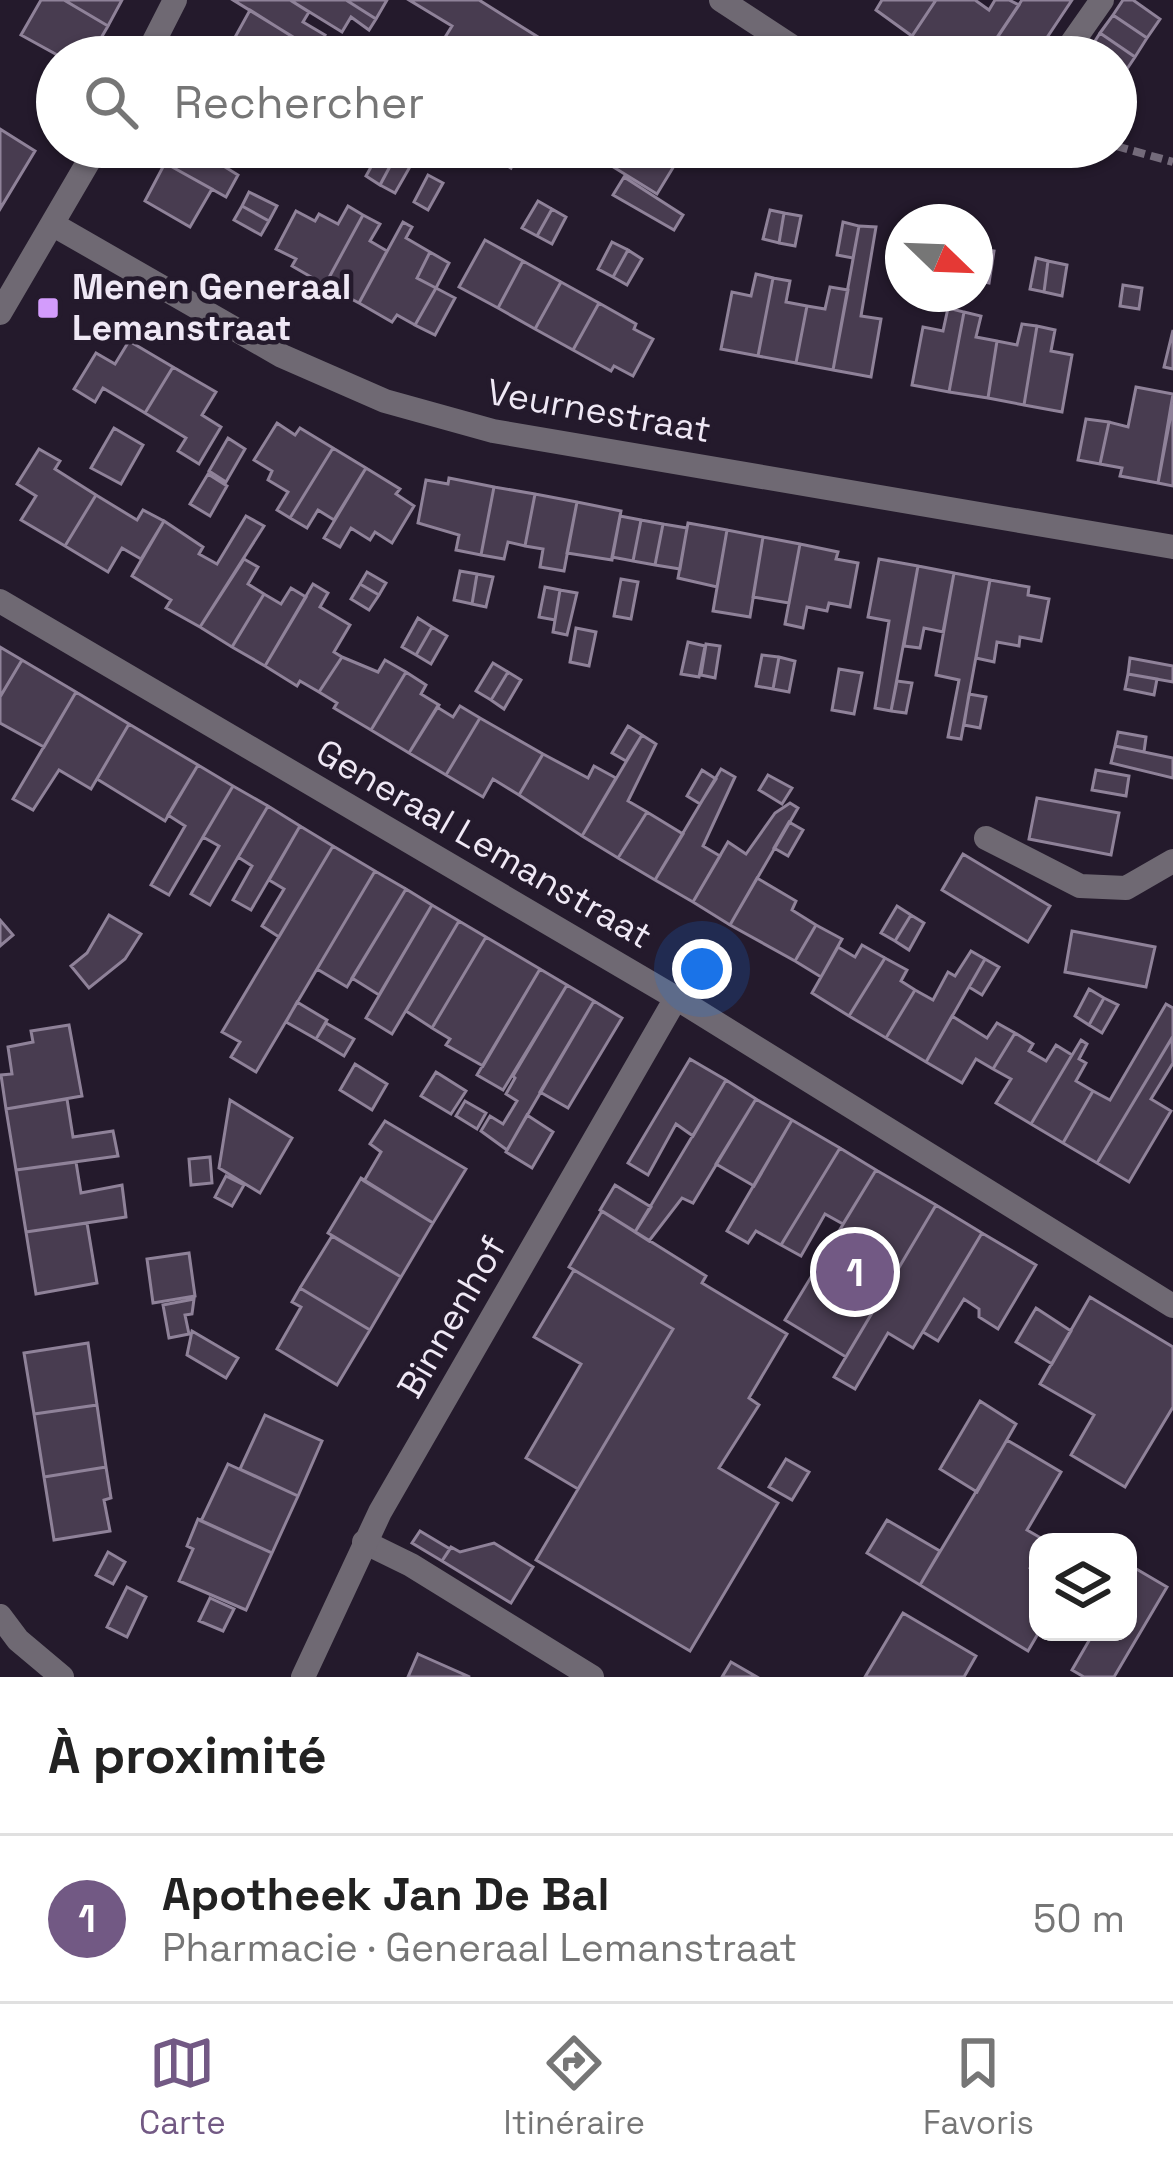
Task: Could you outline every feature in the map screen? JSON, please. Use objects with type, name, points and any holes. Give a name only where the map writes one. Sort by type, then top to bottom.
[{"type":"street","points":[[157,36],[175,0]]},
{"type":"street","points":[[721,0],[776,36]]},
{"type":"street","points":[[1077,36],[1102,0]]},
{"type":"street","points":[[0,313],[85,168]]},
{"type":"street","name":"Veurnestraat","points":[[52,224],[282,356],[385,401],[493,431],[1173,547]]},
{"type":"street","name":"Generaal Lemanstraat","points":[[0,602],[676,998],[1173,1306]]},
{"type":"street","points":[[986,838],[1080,886],[1126,888],[1173,861]]},
{"type":"street","name":"Binnenhof","points":[[303,1677],[364,1542],[676,998]]},
{"type":"street","points":[[364,1542],[411,1565],[592,1677]]},
{"type":"street","points":[[0,1616],[18,1640],[62,1677]]},
{"type":"path","points":[[1137,152],[1173,162]]},
{"type":"building","points":[[41,0],[64,0],[108,26],[102,36],[36,36],[36,43],[21,35]]},
{"type":"building","points":[[64,0],[122,0],[108,26]]},
{"type":"building","points":[[233,0],[290,0],[309,12],[303,22],[325,35],[292,36]]},
{"type":"building","points":[[290,0],[346,0],[376,19],[369,30],[351,17],[342,32]]},
{"type":"building","points":[[346,0],[387,0],[376,19]]},
{"type":"building","points":[[409,0],[479,0],[536,36],[446,36],[452,26]]},
{"type":"building","points":[[882,0],[936,0],[912,36],[876,10]]},
{"type":"building","points":[[936,0],[975,0],[989,10],[995,0],[1019,5],[998,36],[912,36]]},
{"type":"building","points":[[1022,0],[1072,0],[1048,36],[998,36]]},
{"type":"building","points":[[1123,0],[1133,0],[1160,19],[1147,38],[1113,15]]},
{"type":"building","points":[[250,10],[291,36],[236,36]]},
{"type":"building","points":[[1113,15],[1147,38],[1137,54],[1137,36],[1100,33]]},
{"type":"building","points":[[0,129],[35,151],[0,209]]},
{"type":"building","points":[[162,168],[174,168],[212,189],[190,227],[145,201]]},
{"type":"building","points":[[174,168],[227,168],[238,175],[226,197]]},
{"type":"building","points":[[370,168],[389,168],[380,185],[366,176]]},
{"type":"building","points":[[389,168],[409,168],[395,193],[380,185]]},
{"type":"building","points":[[615,168],[673,168],[657,194]]},
{"type":"building","points":[[428,175],[443,183],[428,210],[414,202]]},
{"type":"building","points":[[624,177],[683,215],[674,230],[613,195]]},
{"type":"building","points":[[249,192],[277,206],[269,221],[242,206]]},
{"type":"building","points":[[538,201],[552,209],[537,236],[522,228]]},
{"type":"building","points":[[242,206],[269,221],[261,235],[234,220]]},
{"type":"building","points":[[348,206],[363,215],[325,285],[292,266],[296,259],[276,249],[296,211],[315,221],[319,214],[338,224]]},
{"type":"building","points":[[552,209],[566,217],[552,244],[537,236]]},
{"type":"building","points":[[770,210],[784,213],[779,243],[763,239]]},
{"type":"building","points":[[784,213],[801,216],[795,246],[779,243]]},
{"type":"building","points":[[363,215],[380,224],[370,241],[387,251],[359,303],[325,285]]},
{"type":"building","points":[[403,222],[412,227],[406,238],[430,252],[417,278],[436,288],[415,325],[397,315],[392,322],[359,303]]},
{"type":"building","points":[[843,222],[859,226],[853,258],[837,255]]},
{"type":"building","points":[[859,226],[876,227],[861,316],[881,319],[871,377],[833,370]]},
{"type":"building","points":[[485,240],[523,261],[498,308],[459,287]]},
{"type":"building","points":[[612,242],[628,250],[613,277],[598,269]]},
{"type":"building","points":[[628,250],[642,259],[627,285],[613,277]]},
{"type":"building","points":[[430,252],[449,263],[436,288],[417,278]]},
{"type":"building","points":[[1036,258],[1048,261],[1044,292],[1030,289]]},
{"type":"building","points":[[523,261],[561,282],[535,329],[498,308]]},
{"type":"building","points":[[1048,261],[1067,265],[1062,296],[1044,292]]},
{"type":"building","points":[[756,274],[773,278],[758,356],[721,349],[732,292],[751,296]]},
{"type":"building","points":[[773,278],[790,281],[786,302],[807,306],[796,363],[758,356]]},
{"type":"building","points":[[561,282],[599,303],[573,350],[535,329]]},
{"type":"building","points":[[1123,285],[1142,288],[1139,309],[1120,306]]},
{"type":"building","points":[[830,287],[848,290],[833,370],[796,363],[807,306],[825,309]]},
{"type":"building","points":[[436,288],[455,298],[435,335],[415,325]]},
{"type":"building","points":[[599,303],[653,339],[633,376],[614,366],[611,371],[573,350]]},
{"type":"building","points":[[947,312],[964,312],[949,392],[912,385],[923,327],[943,331]]},
{"type":"building","points":[[964,312],[981,316],[976,337],[997,341],[988,398],[949,392]]},
{"type":"building","points":[[1022,324],[1037,326],[1024,405],[988,398],[997,341],[1017,345]]},
{"type":"building","points":[[1037,326],[1055,330],[1051,351],[1072,355],[1062,412],[1024,405]]},
{"type":"building","points":[[1173,330],[1173,369],[1164,367]]},
{"type":"building","points":[[129,341],[173,367],[145,413],[103,388],[95,402],[74,389],[96,353],[115,364]]},
{"type":"building","points":[[173,367],[216,392],[202,415],[221,427],[199,464],[178,451],[186,438],[145,413]]},
{"type":"building","points":[[1136,387],[1173,394],[1158,483],[1120,476],[1122,468],[1100,464],[1109,422],[1128,427]]},
{"type":"building","points":[[1173,404],[1173,486],[1158,483]]},
{"type":"building","points":[[1086,419],[1109,422],[1100,464],[1078,460]]},
{"type":"building","points":[[277,423],[295,435],[300,428],[333,448],[290,518],[277,510],[288,492],[268,480],[272,471],[254,460]]},
{"type":"building","points":[[114,428],[143,445],[121,484],[91,468]]},
{"type":"building","points":[[228,438],[245,449],[226,482],[209,471]]},
{"type":"building","points":[[333,448],[366,468],[334,520],[318,510],[307,528],[290,518]]},
{"type":"building","points":[[39,449],[60,461],[55,469],[96,495],[65,546],[21,520],[36,496],[17,484]]},
{"type":"building","points":[[366,468],[400,489],[396,494],[414,506],[392,543],[375,532],[370,540],[351,528],[340,547],[324,538]]},
{"type":"building","points":[[208,474],[227,486],[210,516],[190,504]]},
{"type":"building","points":[[449,478],[494,487],[481,555],[456,550],[459,535],[418,523],[426,480],[448,484]]},
{"type":"building","points":[[494,487],[535,494],[525,546],[508,542],[504,559],[481,555]]},
{"type":"building","points":[[535,494],[577,502],[564,571],[540,567],[543,549],[525,546]]},
{"type":"building","points":[[96,495],[137,520],[143,510],[164,521],[141,559],[122,548],[108,572],[65,546]]},
{"type":"building","points":[[577,502],[621,511],[612,560],[567,553]]},
{"type":"building","points":[[246,516],[264,526],[200,627],[166,608],[171,600],[132,576],[164,521],[203,547],[199,554],[217,564]]},
{"type":"building","points":[[620,516],[641,520],[633,561],[612,557]]},
{"type":"building","points":[[641,520],[663,524],[655,565],[633,561]]},
{"type":"building","points":[[688,523],[727,530],[717,587],[678,578]]},
{"type":"building","points":[[663,524],[687,528],[680,569],[655,565]]},
{"type":"building","points":[[727,530],[763,537],[750,617],[713,611]]},
{"type":"building","points":[[763,537],[800,544],[789,603],[753,597]]},
{"type":"building","points":[[800,544],[838,552],[836,559],[858,563],[850,607],[829,603],[827,611],[807,607],[803,628],[785,624]]},
{"type":"building","points":[[244,559],[258,567],[248,584],[264,594],[232,647],[200,627]]},
{"type":"building","points":[[879,559],[918,566],[891,711],[875,708],[889,621],[868,617]]},
{"type":"building","points":[[918,566],[954,573],[943,632],[924,628],[920,648],[904,646]]},
{"type":"building","points":[[460,571],[477,574],[472,604],[454,600]]},
{"type":"building","points":[[367,572],[386,583],[379,595],[360,584]]},
{"type":"building","points":[[954,573],[990,580],[961,739],[948,737],[959,680],[936,675]]},
{"type":"building","points":[[477,574],[493,577],[486,607],[472,604]]},
{"type":"building","points":[[621,579],[638,582],[631,619],[614,616]]},
{"type":"building","points":[[990,580],[1029,587],[1028,595],[1049,599],[1041,641],[1020,637],[1019,646],[997,642],[994,662],[976,658]]},
{"type":"building","points":[[313,584],[328,593],[320,607],[350,625],[334,652],[342,657],[319,692],[300,681],[297,686],[265,666]]},
{"type":"building","points":[[360,584],[379,595],[369,610],[351,599]]},
{"type":"building","points":[[545,587],[560,590],[555,620],[539,617]]},
{"type":"building","points":[[291,588],[306,597],[265,666],[232,647],[264,594],[281,604]]},
{"type":"building","points":[[560,590],[577,593],[567,635],[553,632]]},
{"type":"building","points":[[418,618],[432,627],[416,655],[402,647]]},
{"type":"building","points":[[432,627],[447,636],[431,664],[416,655]]},
{"type":"building","points":[[576,628],[596,632],[589,666],[570,662]]},
{"type":"building","points":[[688,642],[705,646],[699,677],[681,674]]},
{"type":"building","points":[[706,644],[720,646],[715,678],[701,675]]},
{"type":"building","points":[[0,647],[22,660],[0,697]]},
{"type":"building","points":[[762,655],[779,657],[773,689],[756,686]]},
{"type":"building","points":[[342,657],[378,672],[385,660],[406,672],[371,730],[334,708],[337,703],[319,692]]},
{"type":"building","points":[[779,657],[795,661],[789,692],[773,689]]},
{"type":"building","points":[[1130,658],[1173,666],[1173,682],[1128,674]]},
{"type":"building","points":[[22,660],[76,692],[44,747],[0,723],[0,697]]},
{"type":"building","points":[[493,663],[508,672],[491,700],[476,691]]},
{"type":"building","points":[[839,669],[862,673],[854,714],[832,710]]},
{"type":"building","points":[[406,672],[426,685],[421,694],[439,705],[409,753],[371,730]]},
{"type":"building","points":[[508,672],[521,680],[504,709],[491,700]]},
{"type":"building","points":[[1128,674],[1157,679],[1154,695],[1125,689]]},
{"type":"building","points":[[897,681],[912,683],[906,713],[891,711]]},
{"type":"building","points":[[76,692],[129,724],[91,789],[59,770],[33,810],[13,799]]},
{"type":"building","points":[[969,694],[986,697],[980,728],[964,725]]},
{"type":"building","points":[[460,706],[480,718],[446,775],[409,753],[437,707],[453,717]]},
{"type":"building","points":[[480,718],[543,754],[519,795],[493,779],[483,797],[446,775]]},
{"type":"building","points":[[129,724],[198,765],[165,821],[97,779]]},
{"type":"building","points":[[628,726],[642,735],[626,761],[612,753]]},
{"type":"building","points":[[1118,732],[1146,737],[1144,752],[1115,746]]},
{"type":"building","points":[[642,735],[656,744],[628,801],[647,812],[618,858],[582,836]]},
{"type":"building","points":[[1115,746],[1173,758],[1173,778],[1111,763]]},
{"type":"building","points":[[543,754],[588,778],[594,766],[616,778],[582,836],[519,795]]},
{"type":"building","points":[[198,765],[233,786],[169,895],[151,885],[185,826],[168,815]]},
{"type":"building","points":[[721,769],[735,777],[703,846],[720,856],[693,902],[655,880]]},
{"type":"building","points":[[702,770],[716,779],[700,804],[687,796]]},
{"type":"building","points":[[1096,770],[1129,776],[1126,796],[1092,790]]},
{"type":"building","points":[[768,775],[792,788],[782,804],[759,790]]},
{"type":"building","points":[[233,786],[268,806],[210,905],[191,894],[219,846],[203,837]]},
{"type":"building","points":[[1037,798],[1119,813],[1111,855],[1029,839]]},
{"type":"building","points":[[790,803],[798,808],[730,925],[693,902],[728,842],[746,854],[775,813]]},
{"type":"building","points":[[268,806],[300,826],[251,910],[233,900],[252,866],[238,857]]},
{"type":"building","points":[[647,812],[683,834],[655,880],[618,858]]},
{"type":"building","points":[[789,822],[803,830],[788,856],[774,848]]},
{"type":"building","points":[[300,826],[333,846],[279,937],[262,926],[284,889],[269,880]]},
{"type":"building","points":[[333,846],[375,871],[256,1072],[231,1057],[240,1042],[222,1032]]},
{"type":"building","points":[[963,854],[1050,906],[1028,942],[942,890]]},
{"type":"building","points":[[375,871],[406,889],[347,987],[317,969]]},
{"type":"building","points":[[757,878],[796,901],[792,910],[816,925],[795,961],[730,925]]},
{"type":"building","points":[[406,889],[432,905],[379,995],[352,978]]},
{"type":"building","points":[[432,905],[459,921],[392,1034],[366,1018]]},
{"type":"building","points":[[897,906],[911,915],[895,941],[881,933]]},
{"type":"building","points":[[109,915],[141,934],[125,959],[89,988],[71,966],[87,953]]},
{"type":"building","points":[[911,915],[924,923],[909,950],[895,941]]},
{"type":"building","points":[[0,920],[13,935],[0,946]]},
{"type":"building","points":[[459,921],[486,937],[432,1028],[406,1011]]},
{"type":"building","points":[[816,925],[842,939],[821,977],[795,961]]},
{"type":"building","points":[[1072,931],[1155,947],[1146,987],[1065,972]]},
{"type":"building","points":[[486,937],[540,969],[483,1066],[446,1045],[450,1039],[432,1028]]},
{"type":"building","points":[[862,945],[885,958],[849,1016],[812,993],[838,947],[855,957]]},
{"type":"building","points":[[971,951],[985,959],[926,1062],[886,1038],[915,990],[933,1000],[948,972],[955,976]]},
{"type":"building","points":[[885,958],[907,970],[901,981],[915,990],[886,1038],[849,1016]]},
{"type":"building","points":[[985,959],[999,967],[982,995],[969,987]]},
{"type":"building","points":[[540,969],[567,985],[503,1090],[477,1075]]},
{"type":"building","points":[[567,985],[594,1001],[507,1150],[481,1131],[490,1116],[503,1124],[517,1101],[506,1094],[513,1076]]},
{"type":"building","points":[[1089,989],[1104,998],[1089,1025],[1075,1016]]},
{"type":"building","points":[[1104,998],[1118,1005],[1102,1033],[1089,1025]]},
{"type":"building","points":[[594,1001],[622,1018],[568,1108],[540,1092]]},
{"type":"building","points":[[297,1002],[327,1020],[316,1039],[286,1022]]},
{"type":"building","points":[[1166,1004],[1173,1008],[1173,1036],[1097,1163],[1063,1143],[1093,1091],[1110,1100]]},
{"type":"building","points":[[952,1016],[987,1038],[997,1023],[1015,1033],[993,1069],[976,1059],[962,1083],[926,1062]]},
{"type":"building","points":[[326,1023],[354,1039],[344,1056],[316,1039]]},
{"type":"building","points":[[69,1025],[82,1096],[6,1109],[1,1075],[12,1074],[8,1047],[33,1042],[31,1031]]},
{"type":"building","points":[[1015,1033],[1033,1044],[1029,1051],[1046,1061],[1056,1045],[1072,1055],[1031,1124],[996,1103],[1011,1079],[993,1069]]},
{"type":"building","points":[[1172,1038],[1173,1063],[1151,1099],[1171,1111],[1129,1182],[1097,1163]]},
{"type":"building","points":[[1081,1040],[1087,1044],[1079,1059],[1086,1063],[1076,1081],[1093,1091],[1063,1143],[1031,1124]]},
{"type":"building","points":[[690,1059],[726,1080],[693,1136],[676,1124],[648,1175],[628,1163]]},
{"type":"building","points":[[355,1064],[387,1084],[372,1110],[340,1090]]},
{"type":"building","points":[[436,1072],[466,1091],[451,1114],[421,1096]]},
{"type":"building","points":[[726,1080],[756,1099],[693,1203],[682,1198],[649,1241],[635,1232]]},
{"type":"building","points":[[67,1099],[73,1137],[113,1131],[118,1156],[16,1170],[6,1109]]},
{"type":"building","points":[[756,1099],[792,1120],[754,1186],[716,1164]]},
{"type":"building","points":[[230,1100],[292,1138],[260,1193],[219,1168]]},
{"type":"building","points":[[465,1101],[486,1113],[477,1129],[456,1116]]},
{"type":"building","points":[[527,1115],[553,1132],[532,1168],[506,1152]]},
{"type":"building","points":[[792,1120],[840,1148],[781,1245],[756,1231],[748,1243],[727,1231]]},
{"type":"building","points":[[385,1121],[466,1169],[433,1223],[364,1181],[381,1152],[370,1144]]},
{"type":"building","points":[[840,1148],[876,1170],[843,1224],[825,1214],[801,1256],[781,1245]]},
{"type":"building","points":[[210,1157],[212,1183],[191,1185],[189,1159]]},
{"type":"building","points":[[76,1162],[81,1193],[122,1185],[126,1217],[26,1232],[16,1170]]},
{"type":"building","points":[[876,1170],[936,1205],[846,1357],[785,1320]]},
{"type":"building","points":[[226,1176],[244,1185],[232,1206],[215,1197]]},
{"type":"building","points":[[361,1178],[433,1223],[401,1277],[328,1233]]},
{"type":"building","points":[[615,1185],[651,1207],[635,1232],[600,1210]]},
{"type":"building","points":[[936,1205],[982,1233],[913,1348],[888,1333],[855,1389],[834,1377]]},
{"type":"building","points":[[602,1211],[706,1276],[702,1283],[787,1334],[749,1398],[759,1405],[719,1468],[778,1503],[690,1651],[536,1560],[673,1329],[569,1267]]},
{"type":"building","points":[[87,1223],[97,1283],[36,1294],[26,1232]]},
{"type":"building","points":[[982,1233],[1036,1265],[998,1329],[964,1299],[938,1341],[923,1332]]},
{"type":"building","points":[[332,1236],[401,1277],[370,1330],[300,1288]]},
{"type":"building","points":[[189,1253],[195,1296],[153,1303],[147,1259]]},
{"type":"building","points":[[574,1270],[673,1329],[578,1489],[526,1458],[581,1364],[534,1337]]},
{"type":"building","points":[[300,1288],[370,1330],[337,1385],[277,1349],[301,1307],[292,1302]]},
{"type":"building","points":[[1090,1297],[1173,1347],[1173,1407],[1125,1487],[1071,1455],[1094,1415],[1040,1384]]},
{"type":"building","points":[[194,1299],[192,1314],[185,1315],[189,1334],[169,1338],[163,1305]]},
{"type":"building","points":[[1036,1308],[1071,1331],[1052,1364],[1016,1342]]},
{"type":"building","points":[[192,1331],[238,1358],[226,1378],[187,1355]]},
{"type":"building","points":[[88,1343],[97,1405],[34,1414],[24,1353]]},
{"type":"building","points":[[980,1401],[1016,1424],[977,1492],[940,1469]]},
{"type":"building","points":[[97,1405],[106,1467],[44,1477],[34,1414]]},
{"type":"building","points":[[265,1415],[322,1441],[298,1496],[240,1469]]},
{"type":"building","points":[[1007,1440],[1061,1472],[1027,1530],[1032,1533],[1029,1641],[1034,1641],[1028,1651],[920,1585]]},
{"type":"building","points":[[786,1459],[809,1472],[792,1500],[769,1487]]},
{"type":"building","points":[[228,1464],[298,1496],[272,1553],[201,1521]]},
{"type":"building","points":[[106,1467],[111,1498],[104,1500],[110,1531],[54,1540],[44,1477]]},
{"type":"building","points":[[198,1519],[272,1553],[246,1610],[179,1581],[193,1549],[187,1546]]},
{"type":"building","points":[[887,1520],[940,1551],[920,1585],[867,1553]]},
{"type":"building","points":[[420,1531],[450,1549],[442,1561],[412,1543]]},
{"type":"building","points":[[494,1543],[533,1567],[511,1603],[442,1561],[451,1547],[460,1552]]},
{"type":"building","points":[[108,1552],[125,1562],[113,1584],[96,1575]]},
{"type":"building","points":[[1137,1569],[1167,1587],[1137,1638]]},
{"type":"building","points":[[127,1587],[146,1597],[127,1637],[107,1627]]},
{"type":"building","points":[[210,1598],[234,1609],[223,1631],[199,1621]]},
{"type":"building","points":[[903,1613],[976,1656],[964,1677],[865,1677]]},
{"type":"building","points":[[1089,1641],[1135,1641],[1114,1677],[1084,1677],[1072,1670]]},
{"type":"building","points":[[418,1654],[470,1677],[408,1677]]},
{"type":"building","points":[[731,1662],[757,1677],[722,1677]]},
{"type":"place","name":"Menen Generaal Lemanstraat","points":[[48,308]]},
{"type":"place","name":"Apotheek Jan De Bal","points":[[855,1272]]}]
